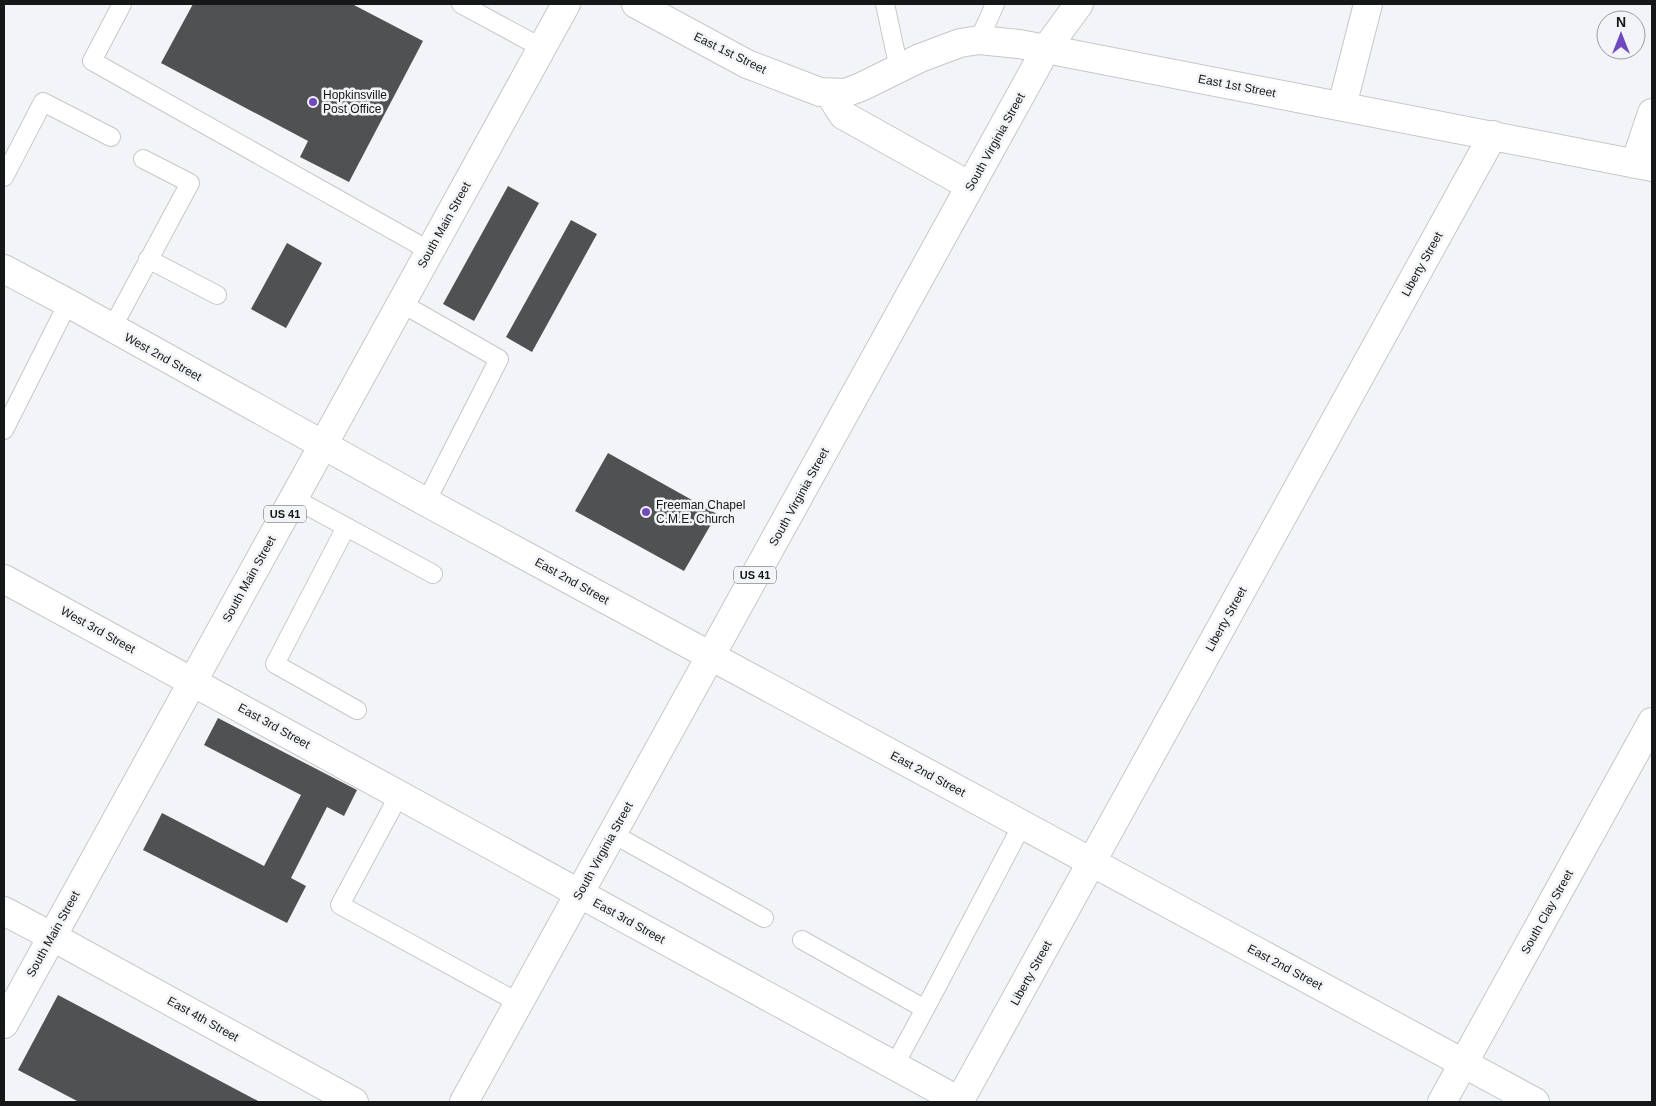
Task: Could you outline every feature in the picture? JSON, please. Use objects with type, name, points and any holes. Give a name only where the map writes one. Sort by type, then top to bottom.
[{"type":"street","name":"South Main Street","points":[[4,1024],[566,4]]},
{"type":"street","name":"East 1st Street","points":[[636,4],[748,64],[820,92],[845,93],[960,43],[979,40],[1046,49],[1493,135],[1643,166]]},
{"type":"street","name":"US 41","points":[[1046,49],[1079,4]]},
{"type":"street","points":[[1342,106],[1368,4]]},
{"type":"street","name":"South Virginia Street","points":[[464,1102],[1046,49]]},
{"type":"street","points":[[829,93],[843,114],[970,186]]},
{"type":"street","points":[[1643,166],[1652,113]]},
{"type":"street","name":"Liberty Street","points":[[960,1102],[1493,135]]},
{"type":"street","name":"West 2nd Street","points":[[4,269],[323,444]]},
{"type":"street","name":"East 2nd Street","points":[[323,444],[426,502],[1535,1102]]},
{"type":"street","name":"West 3rd Street","points":[[4,579],[192,682]]},
{"type":"street","name":"East 3rd Street","points":[[192,682],[960,1102]]},
{"type":"street","name":"South Clay Street","points":[[1442,1102],[1652,722]]},
{"type":"street","name":"East 4th Street","points":[[4,910],[354,1102]]},
{"type":"lane","points":[[122,4],[92,61],[430,251]]},
{"type":"lane","points":[[461,4],[542,48]]},
{"type":"lane","points":[[885,4],[899,69]]},
{"type":"lane","points":[[979,40],[995,4]]},
{"type":"lane","points":[[4,177],[43,102],[111,137]]},
{"type":"lane","points":[[112,328],[190,183],[143,159]]},
{"type":"lane","points":[[148,259],[217,294]]},
{"type":"lane","points":[[4,430],[68,303]]},
{"type":"lane","points":[[400,303],[498,360],[426,502]]},
{"type":"lane","points":[[293,498],[432,574]]},
{"type":"lane","points":[[346,527],[275,664],[357,710]]},
{"type":"lane","points":[[399,795],[340,905],[519,1003]]},
{"type":"lane","points":[[894,1066],[1022,825]]},
{"type":"lane","points":[[613,834],[764,918]]},
{"type":"lane","points":[[802,940],[925,1009]]},
{"type":"building","name":"Hopkinsville Post Office","points":[[193,4],[352,4],[423,41],[349,182],[300,157],[308,141],[161,63]]},
{"type":"building","points":[[508,186],[539,203],[474,321],[443,304]]},
{"type":"building","points":[[571,220],[597,234],[532,352],[506,337]]},
{"type":"building","points":[[287,243],[322,263],[286,328],[251,309]]},
{"type":"building","name":"Freeman Chapel C.M.E. Church","points":[[608,453],[717,514],[684,571],[575,511]]},
{"type":"building","points":[[218,718],[357,790],[344,816],[327,807],[291,878],[306,886],[287,923],[143,850],[162,813],[264,866],[301,795],[204,745]]},
{"type":"building","points":[[58,995],[260,1102],[79,1102],[18,1070]]},
{"type":"place","name":"Hopkinsville Post Office","points":[[313,102]]},
{"type":"place","name":"Freeman Chapel C.M.E. Church","points":[[646,512]]}]
